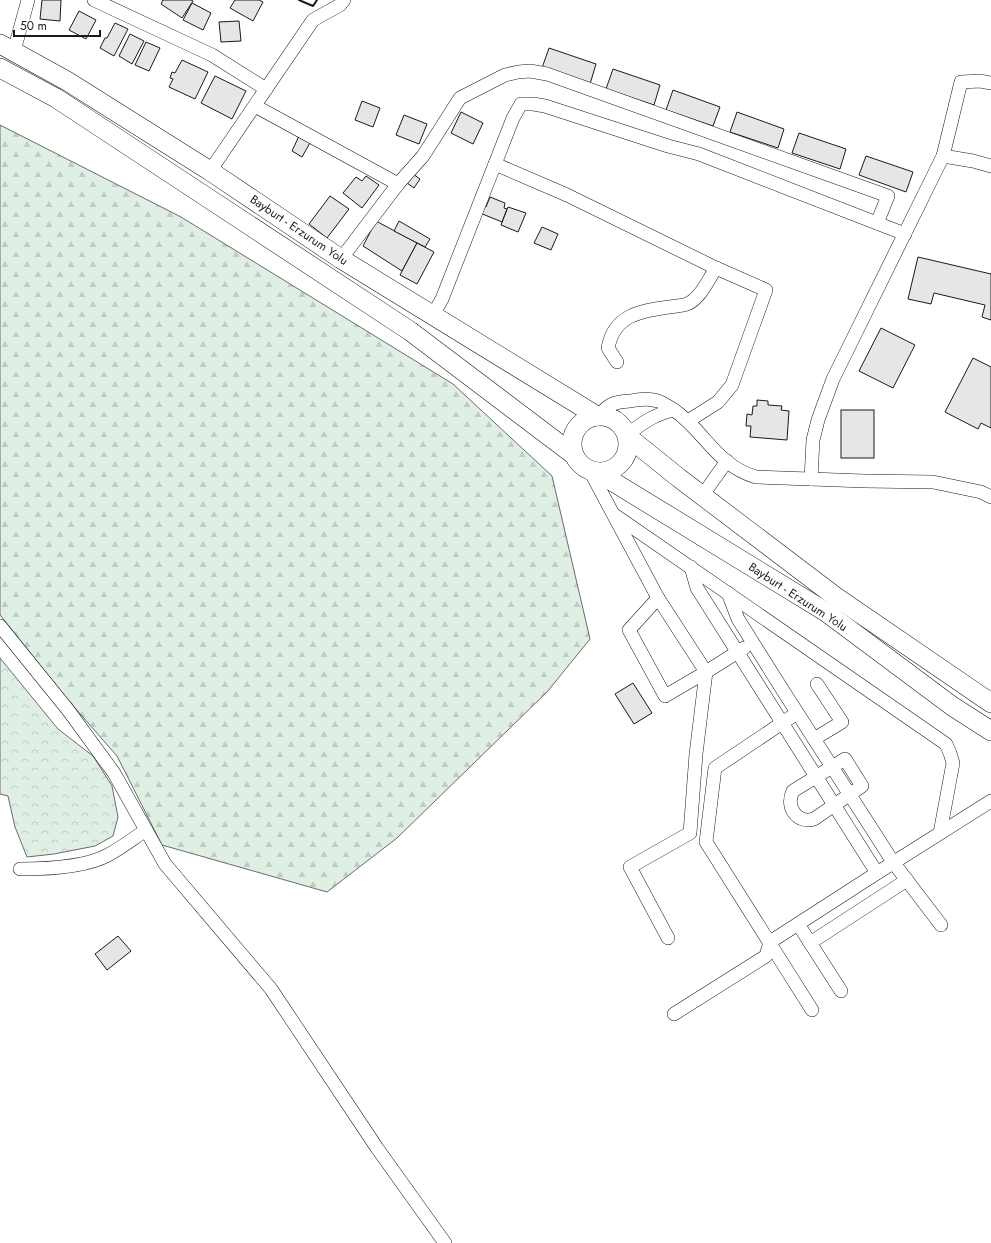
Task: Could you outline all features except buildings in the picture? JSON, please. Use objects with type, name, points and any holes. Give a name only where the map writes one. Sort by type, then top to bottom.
[{"type":"highway","name":"Bayburt - Erzurum Yolu","points":[[7,48],[67,81],[210,171],[341,259],[598,416],[613,419],[620,423],[625,429],[627,436],[702,496],[836,597],[991,703]]},
{"type":"highway","name":"Bayburt - Erzurum Yolu","points":[[0,68],[62,102],[410,331],[574,455],[583,467],[594,471],[826,612],[952,706],[991,732]]},
{"type":"highway","points":[[574,455],[572,440],[574,433],[583,421],[590,417],[598,416]]},
{"type":"highway","points":[[594,471],[605,472],[612,470],[619,465],[627,452],[627,436]]},
{"type":"street","points":[[7,48],[28,0]]},
{"type":"street","points":[[94,0],[212,55],[266,89]]},
{"type":"street","points":[[210,171],[313,20],[340,5],[344,0]]},
{"type":"street","points":[[341,259],[398,184],[423,156],[460,98],[505,75],[530,71],[547,74],[888,196],[877,223]]},
{"type":"street","points":[[811,479],[813,440],[822,408],[833,379],[943,156],[961,82],[980,81],[991,83]]},
{"type":"street","points":[[433,315],[442,299],[513,118],[522,104],[544,106],[668,146],[699,154],[905,234]]},
{"type":"street","points":[[255,106],[398,184]]},
{"type":"street","points":[[943,156],[973,161],[991,166]]},
{"type":"street","points":[[495,164],[567,195],[716,268],[766,290],[732,385],[718,402],[688,421]]},
{"type":"street","points":[[617,362],[608,348],[610,338],[626,318],[634,314],[651,310],[688,304],[697,297],[716,268]]},
{"type":"street","points":[[598,416],[605,408],[613,404],[642,399],[659,401],[688,421],[715,452],[742,473],[756,476],[865,482],[933,482],[981,492],[991,497]]},
{"type":"street","points":[[627,436],[648,419],[674,410]]},
{"type":"street","points":[[702,496],[727,462]]},
{"type":"street","points":[[594,471],[614,514],[658,598],[706,672],[696,754],[690,833],[630,867],[668,938]]},
{"type":"street","points":[[614,514],[946,744],[953,763],[940,833]]},
{"type":"street","points":[[691,567],[697,588],[877,873]]},
{"type":"street","points":[[728,593],[738,619],[832,767]]},
{"type":"street","points":[[658,598],[629,630],[665,696],[753,642]]},
{"type":"street","points":[[0,626],[68,710],[114,774],[165,864],[271,989],[377,1148],[445,1243]]},
{"type":"street","points":[[814,739],[842,722],[817,684]]},
{"type":"street","points":[[797,713],[715,768],[706,842],[812,1010]]},
{"type":"street","points":[[845,759],[862,786],[814,819],[809,821],[800,818],[793,812],[790,804],[793,791],[832,767],[845,759]]},
{"type":"street","points":[[850,795],[893,862],[941,925]]},
{"type":"street","points":[[674,1014],[766,956],[770,942],[893,862],[991,801]]},
{"type":"street","points":[[20,869],[56,868],[107,856],[146,830]]},
{"type":"street","points":[[810,943],[907,880]]},
{"type":"street","points":[[798,924],[841,991]]},
{"type":"green space","points":[[0,125],[181,217],[453,384],[552,476],[590,639],[547,692],[397,838],[327,892],[162,845],[117,756],[68,700],[0,615]]},
{"type":"green space","points":[[0,658],[58,729],[93,756],[112,786],[118,817],[113,836],[95,846],[54,854],[27,857],[15,827],[8,796],[0,794]]},
{"type":"wall","points":[[299,0],[313,6],[317,0]]}]
